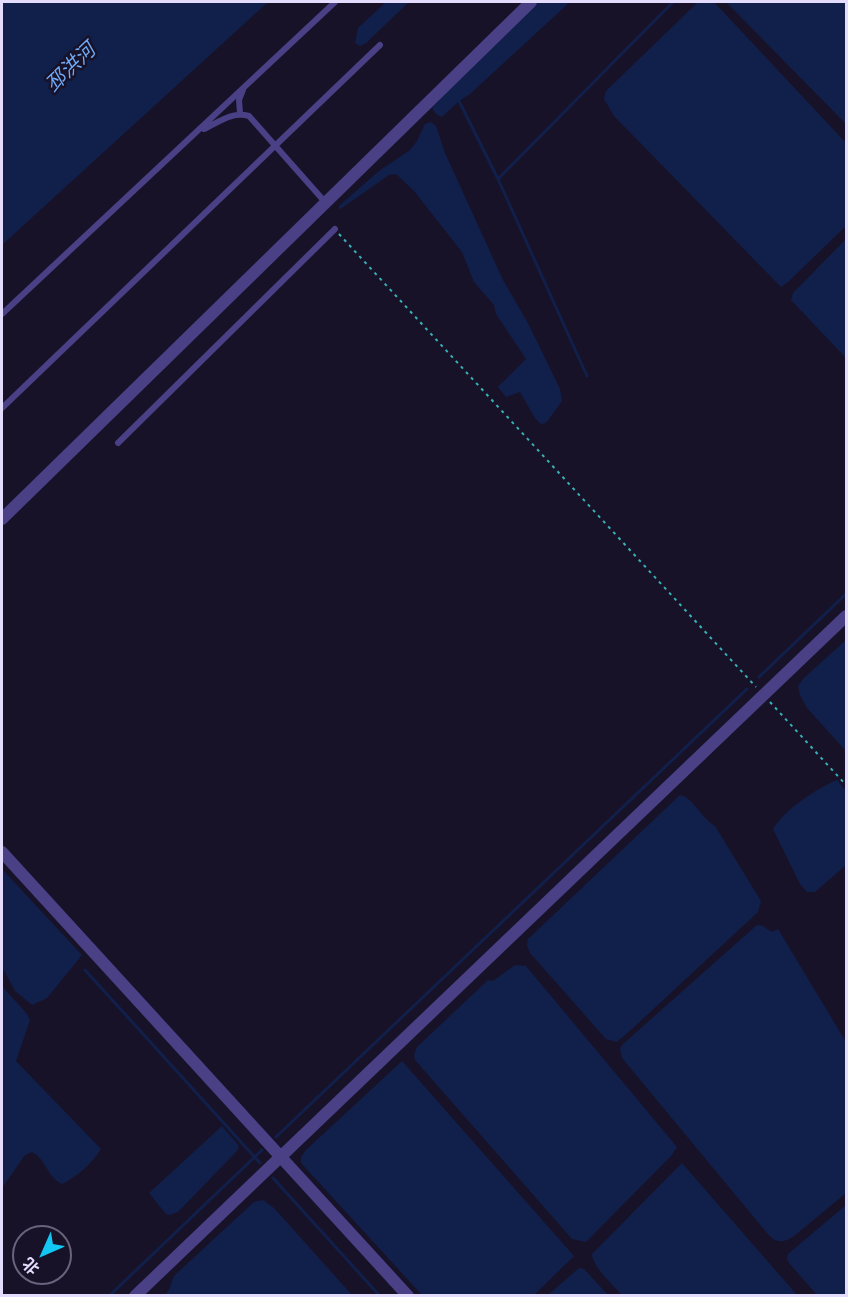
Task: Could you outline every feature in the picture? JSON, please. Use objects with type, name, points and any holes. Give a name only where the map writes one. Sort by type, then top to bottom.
[{"type":"street","points":[[2,519],[531,2]]},
{"type":"street","points":[[135,1296],[846,616]]},
{"type":"street","points":[[2,852],[408,1296]]},
{"type":"lane","points":[[2,314],[335,2]]},
{"type":"lane","points":[[2,408],[380,45]]},
{"type":"lane","points":[[240,113],[239,100],[243,88]]},
{"type":"lane","points":[[196,133],[232,114],[240,113],[249,116],[326,202]]},
{"type":"lane","points":[[118,443],[335,229]]},
{"type":"path","points":[[335,229],[846,784]]},
{"type":"water","name":"邳洪河","points":[[2,2],[268,2],[2,245]]},
{"type":"water","points":[[386,2],[409,2],[366,43],[360,46],[355,43],[358,28]]},
{"type":"water","points":[[538,2],[570,2],[470,94],[442,117],[436,114],[432,108],[444,94]]},
{"type":"water","points":[[698,2],[714,2],[846,143],[846,226],[781,287],[614,116],[604,99],[606,91]]},
{"type":"water","points":[[726,2],[846,2],[846,124]]},
{"type":"water","points":[[431,122],[436,126],[445,153],[503,280],[529,325],[560,389],[562,401],[546,423],[541,424],[535,418],[520,392],[506,397],[498,387],[526,359],[496,314],[494,305],[474,282],[462,252],[414,191],[396,174],[389,175],[339,210],[339,206],[379,171],[410,150],[425,124]]},
{"type":"water","points":[[846,239],[846,358],[791,300],[793,293]]},
{"type":"water","points":[[846,640],[846,751],[807,708],[798,686]]},
{"type":"water","points":[[837,780],[846,791],[846,865],[815,892],[807,892],[800,884],[773,829],[785,814],[802,800]]},
{"type":"water","points":[[680,795],[689,800],[715,826],[761,901],[758,912],[617,1042],[606,1039],[530,953],[527,945],[528,939]]},
{"type":"water","points":[[2,869],[82,955],[47,998],[32,1005],[15,991],[2,967]]},
{"type":"water","points":[[757,925],[772,932],[778,929],[846,1042],[846,1193],[794,1236],[783,1241],[773,1239],[767,1233],[622,1058],[620,1049]]},
{"type":"water","points":[[515,965],[526,966],[677,1147],[672,1155],[586,1242],[572,1239],[415,1060],[414,1054],[417,1047],[488,980],[493,981]]},
{"type":"water","points":[[2,986],[30,1020],[16,1061],[101,1149],[84,1169],[62,1184],[32,1152],[25,1155],[2,1188]]},
{"type":"water","points":[[402,1061],[574,1256],[534,1295],[422,1295],[301,1163],[301,1157],[306,1150]]},
{"type":"water","points":[[222,1126],[239,1146],[237,1151],[178,1212],[166,1214],[149,1193]]},
{"type":"water","points":[[682,1163],[797,1295],[622,1295],[604,1276],[592,1254]]},
{"type":"water","points":[[263,1200],[274,1208],[352,1295],[165,1295],[175,1275],[254,1202]]},
{"type":"water","points":[[846,1205],[846,1295],[817,1295],[789,1263],[788,1254]]},
{"type":"water","points":[[579,1268],[584,1269],[608,1295],[548,1295]]},
{"type":"waterway","points":[[498,179],[673,2]]},
{"type":"waterway","points":[[457,97],[498,179],[587,376]]},
{"type":"waterway","points":[[759,677],[846,594]]},
{"type":"waterway","points":[[276,1137],[747,689]]},
{"type":"waterway","points":[[85,970],[260,1163]]},
{"type":"waterway","points":[[109,1296],[262,1150]]},
{"type":"waterway","points":[[273,1178],[380,1296]]}]
